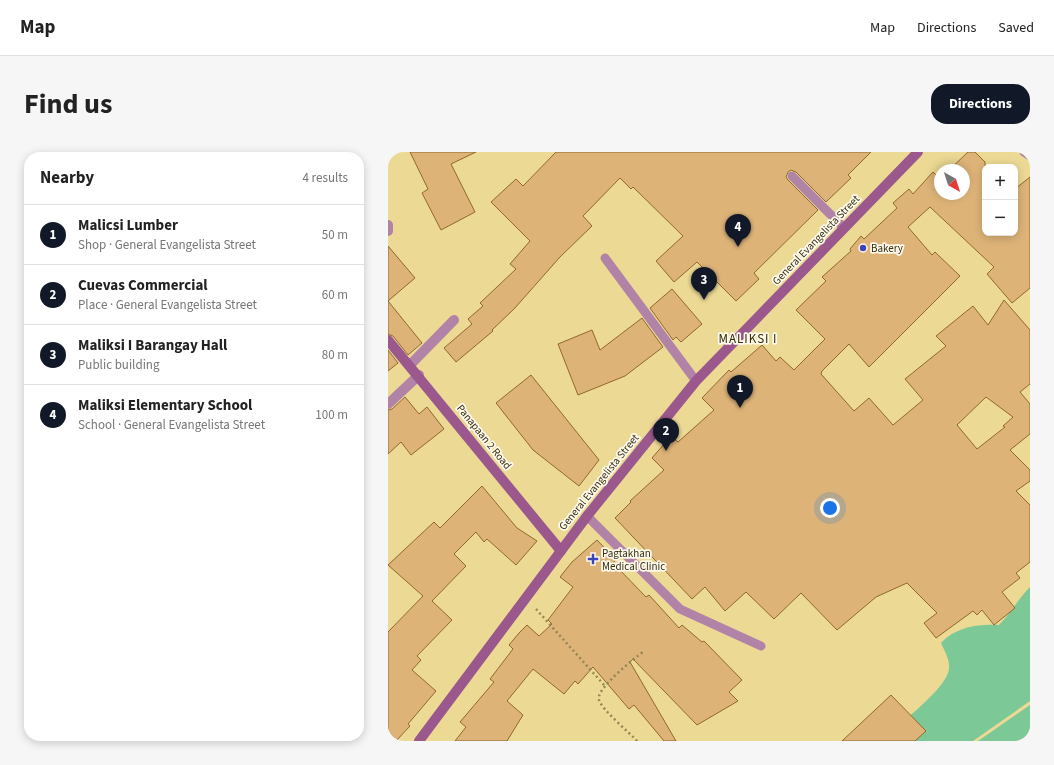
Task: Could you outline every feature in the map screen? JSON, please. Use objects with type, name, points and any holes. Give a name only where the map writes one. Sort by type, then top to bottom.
[{"type":"main road","name":"General Evangelista Street","points":[[419,741],[587,516],[696,381],[918,152]]},
{"type":"main road","name":"Panapaan 2 Road","points":[[388,340],[419,375],[561,551]]},
{"type":"street","points":[[388,225],[388,231]]},
{"type":"street","points":[[410,365],[454,320]]},
{"type":"street","points":[[388,404],[419,375]]},
{"type":"lane","points":[[1024,152],[1030,156]]},
{"type":"lane","points":[[792,176],[844,228]]},
{"type":"lane","points":[[605,258],[696,381]]},
{"type":"lane","points":[[587,516],[680,609],[761,646]]},
{"type":"path","points":[[525,598],[605,686]]},
{"type":"path","points":[[637,741],[599,700],[598,695],[605,686],[644,651]]},
{"type":"shaded area","points":[[1030,587],[1030,701],[973,741],[880,741],[928,699],[944,681],[948,673],[949,665],[948,658],[941,643],[953,633],[960,630],[975,626],[999,625]]},
{"type":"shaded area","points":[[1030,705],[1030,741],[978,741]]},
{"type":"building","points":[[410,152],[476,152],[451,164],[475,212],[441,230],[422,193],[428,189]]},
{"type":"building","points":[[556,152],[871,152],[848,175],[851,178],[826,202],[796,172],[791,170],[788,172],[786,177],[788,180],[818,210],[754,273],[759,279],[736,301],[697,262],[674,282],[656,261],[683,236],[633,187],[631,189],[620,178],[583,216],[592,226],[560,257],[514,309],[492,330],[493,331],[456,362],[444,348],[472,324],[468,319],[483,306],[480,303],[516,269],[510,264],[530,241],[491,202],[516,179],[523,186]]},
{"type":"building","points":[[968,152],[975,152],[985,162],[985,164],[982,164],[982,236],[1018,236],[1018,187],[1030,177],[1030,288],[1012,303],[987,274],[994,267],[930,207],[908,227],[932,255],[935,252],[960,276],[869,367],[849,344],[822,371],[821,374],[854,411],[869,398],[893,425],[923,400],[905,379],[946,346],[936,336],[973,306],[988,325],[1004,300],[1030,330],[1030,384],[1020,392],[1030,404],[1030,434],[1010,450],[1030,470],[1030,481],[1016,491],[1030,505],[1030,562],[1016,573],[1020,578],[1002,592],[1015,608],[994,625],[982,610],[977,615],[973,611],[936,638],[924,623],[937,613],[907,583],[876,597],[837,630],[801,593],[774,619],[746,592],[725,611],[705,587],[692,599],[615,518],[631,502],[630,501],[664,470],[652,458],[671,436],[678,442],[714,410],[702,398],[729,370],[731,372],[762,345],[776,361],[780,357],[794,370],[825,339],[796,310],[826,281],[822,277],[851,251],[850,249],[861,236],[864,239],[897,208],[893,203],[909,189],[913,194],[933,172],[934,200],[970,200],[970,164],[955,164]],"holes":[[[986,397],[1013,417],[1003,426],[1005,427],[977,449],[957,425]]]},
{"type":"building","points":[[388,246],[415,278],[388,301]]},
{"type":"building","points":[[672,289],[702,324],[681,342],[676,337],[673,340],[650,308]]},
{"type":"building","points":[[388,301],[422,343],[408,355],[393,336],[388,334]]},
{"type":"building","points":[[642,318],[663,347],[625,376],[578,395],[558,344],[592,330],[600,350]]},
{"type":"building","points":[[388,350],[398,363],[388,371]]},
{"type":"building","points":[[531,375],[599,460],[579,486],[533,450],[496,403]]},
{"type":"building","points":[[405,397],[419,414],[427,407],[444,429],[411,455],[401,442],[388,454],[388,410],[392,409]]},
{"type":"building","points":[[482,486],[517,528],[537,541],[516,565],[487,539],[484,542],[476,532],[454,554],[466,566],[432,601],[452,620],[417,656],[421,660],[412,670],[436,691],[408,724],[410,726],[396,741],[388,741],[388,632],[423,596],[388,565],[434,522],[440,528]]},
{"type":"building","points":[[597,540],[616,560],[613,563],[646,597],[649,595],[679,628],[682,625],[702,642],[704,641],[742,680],[729,692],[738,701],[697,725],[633,659],[630,662],[676,741],[664,741],[634,705],[629,709],[593,667],[578,684],[575,681],[564,694],[533,669],[507,701],[523,715],[507,741],[455,741],[466,727],[460,722],[494,682],[490,679],[513,649],[509,645],[527,625],[539,636],[552,624],[548,620],[573,587],[560,577],[572,562]]},
{"type":"building","points":[[891,695],[926,731],[915,741],[842,741]]},
{"type":"place","name":"Maliksi Elementary School","points":[[738,247]]},
{"type":"place","name":"Bakery","points":[[863,248]]},
{"type":"place","name":"Maliksi I Barangay Hall","points":[[704,300]]},
{"type":"place","name":"Malicsi Lumber","points":[[740,408]]},
{"type":"place","name":"Cuevas Commercial","points":[[666,451]]},
{"type":"place","name":"Pagtakhan Medical Clinic","points":[[593,559]]},
{"type":"district","name":"MALIKSI I","points":[[748,339]]}]
